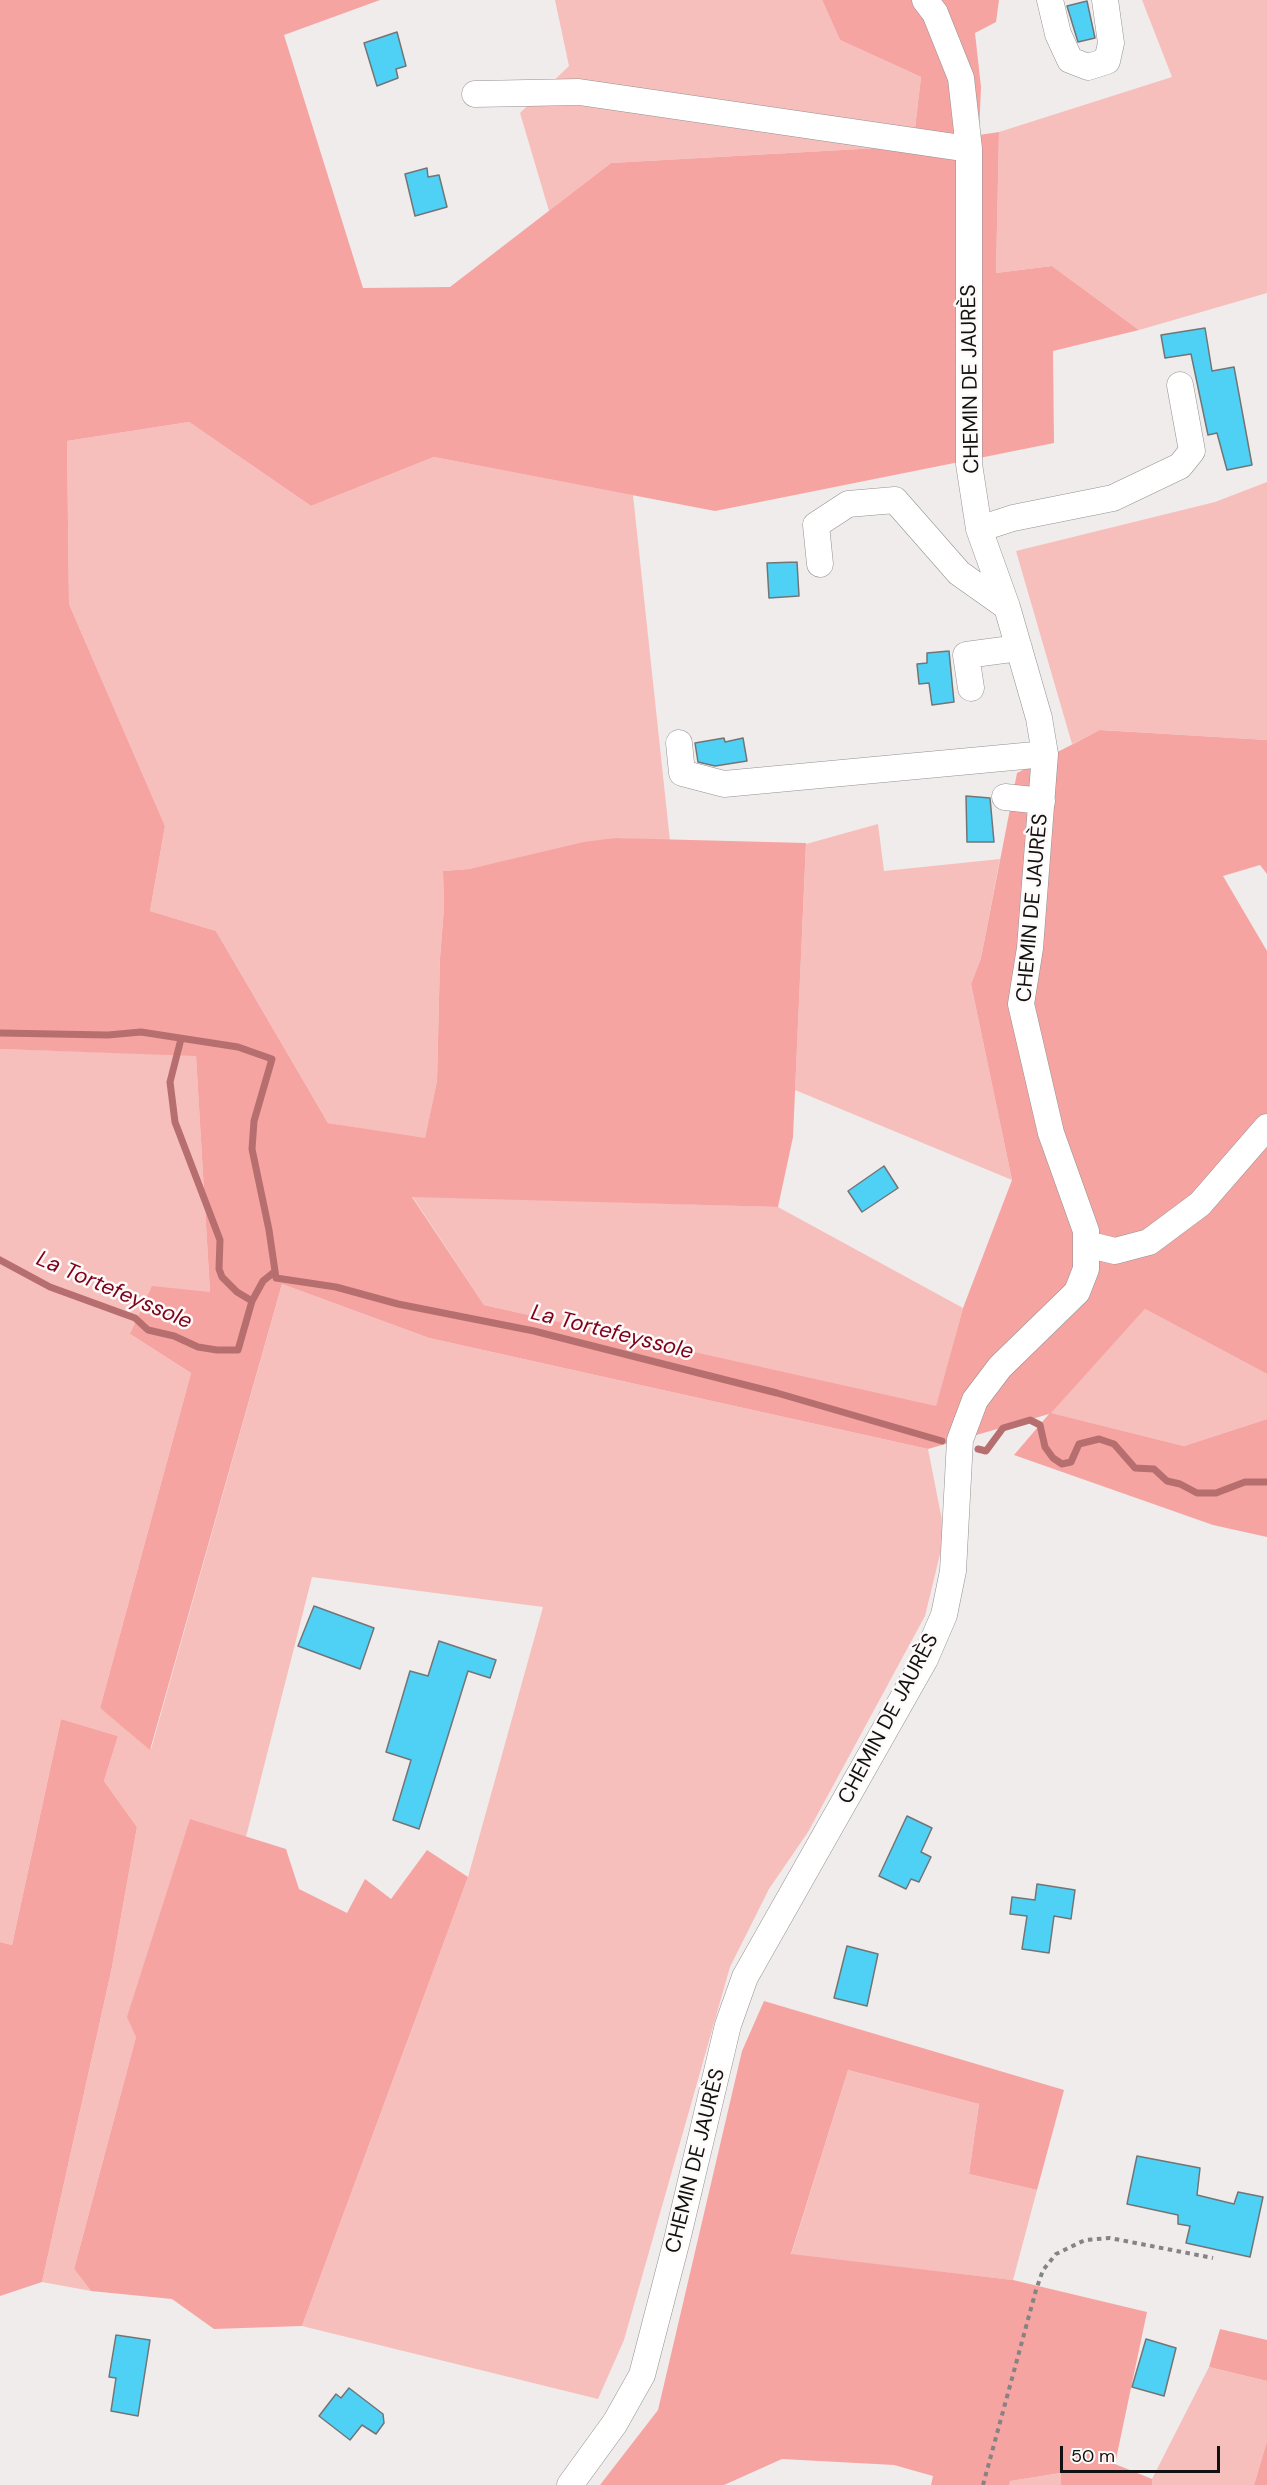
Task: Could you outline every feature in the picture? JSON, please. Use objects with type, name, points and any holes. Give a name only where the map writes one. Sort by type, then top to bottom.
[{"type":"street","name":"CHEMIN DE JAURÈS","points":[[570,2485],[615,2423],[642,2374],[677,2240],[728,2025],[745,1977],[925,1659],[944,1616],[953,1571],[960,1440],[975,1400],[1000,1367],[1077,1292],[1086,1269],[1086,1231],[1051,1133],[1021,1004],[1030,948],[1045,754],[1039,718],[1007,606],[979,528],[969,464],[969,149],[961,78],[935,13],[925,0]]},
{"type":"street","points":[[1050,0],[1058,34],[1070,60],[1088,67],[1107,61],[1111,43],[1105,0]]},
{"type":"street","points":[[475,94],[579,92],[969,149]]},
{"type":"street","points":[[979,528],[1013,518],[1113,498],[1180,466],[1192,451],[1180,385]]},
{"type":"street","points":[[820,564],[816,525],[848,504],[895,500],[959,573],[1007,606]]},
{"type":"street","points":[[971,688],[966,655],[1019,648]]},
{"type":"street","points":[[680,743],[682,773],[724,784],[1045,754]]},
{"type":"street","points":[[1005,797],[1042,801]]},
{"type":"street","points":[[1086,1244],[1115,1251],[1149,1242],[1200,1204],[1267,1127]]},
{"type":"path","points":[[983,2485],[1036,2289],[1043,2270],[1056,2254],[1085,2240],[1110,2238],[1213,2258]]},
{"type":"shaded area","points":[[0,0],[380,0],[284,35],[363,288],[450,287],[611,163],[913,146],[921,77],[840,40],[822,0],[999,0],[996,22],[975,33],[981,87],[979,135],[999,132],[996,273],[1052,266],[1139,330],[1053,351],[1054,443],[715,511],[434,457],[311,506],[189,422],[67,441],[69,604],[165,826],[150,911],[216,931],[328,1123],[425,1138],[437,1081],[440,958],[444,908],[443,871],[469,869],[584,842],[615,838],[806,843],[793,1137],[778,1207],[412,1197],[484,1305],[936,1406],[963,1308],[1012,1180],[971,984],[981,958],[1017,773],[1100,730],[1267,740],[1267,874],[1260,865],[1223,876],[1267,951],[1267,1374],[1145,1309],[1051,1413],[1184,1446],[1267,1419],[1267,1537],[1213,1525],[1014,1455],[1049,1414],[928,1449],[429,1338],[282,1284],[150,1750],[100,1708],[191,1373],[130,1334],[152,1286],[210,1292],[196,1056],[0,1049]]},
{"type":"shaded area","points":[[555,0],[822,0],[840,40],[921,77],[913,146],[611,163],[549,211],[520,113],[569,66]]},
{"type":"shaded area","points":[[1142,0],[1267,0],[1267,293],[1139,330],[1052,266],[996,273],[999,132],[1172,77]]},
{"type":"shaded area","points":[[189,422],[311,506],[434,457],[633,495],[670,841],[615,838],[469,869],[443,871],[444,908],[440,958],[437,1081],[425,1139],[328,1123],[216,931],[150,911],[165,826],[69,604],[67,441]]},
{"type":"shaded area","points":[[1267,482],[1267,740],[1101,730],[1072,744],[1016,551],[1215,502]]},
{"type":"shaded area","points":[[878,824],[884,871],[1000,859],[981,958],[971,984],[1012,1180],[795,1090],[806,844]]},
{"type":"shaded area","points":[[0,1049],[196,1055],[210,1292],[130,1334],[191,1373],[100,1708],[151,1749],[282,1284],[429,1338],[928,1449],[942,1520],[942,1546],[925,1616],[808,1832],[769,1889],[730,1967],[624,2340],[598,2399],[302,2326],[468,1877],[543,1607],[312,1577],[246,1837],[190,1820],[136,2037],[74,2269],[91,2291],[42,2282],[112,1967],[137,1827],[104,1781],[118,1736],[61,1719],[12,1945],[0,1942]]},
{"type":"shaded area","points":[[412,1196],[778,1207],[963,1308],[936,1407],[484,1305]]},
{"type":"shaded area","points":[[1145,1309],[1267,1374],[1267,1419],[1184,1446],[1050,1413]]},
{"type":"shaded area","points":[[61,1719],[118,1736],[104,1781],[137,1827],[112,1967],[42,2282],[0,2296],[0,1942],[12,1945]]},
{"type":"shaded area","points":[[190,1819],[286,1849],[299,1889],[347,1913],[365,1879],[391,1899],[427,1850],[468,1877],[302,2326],[214,2329],[172,2299],[91,2291],[74,2269],[136,2037],[127,2017]]},
{"type":"shaded area","points":[[764,2001],[1064,2090],[1037,2190],[969,2174],[979,2104],[848,2070],[791,2254],[1013,2280],[1147,2312],[1115,2464],[1152,2479],[1152,2485],[1061,2485],[1061,2473],[1010,2481],[1009,2485],[931,2485],[933,2476],[894,2465],[782,2459],[724,2485],[600,2485],[658,2410],[742,2051]]},
{"type":"shaded area","points":[[848,2070],[979,2104],[969,2174],[1037,2190],[1013,2280],[791,2255]]},
{"type":"shaded area","points":[[1220,2329],[1267,2340],[1267,2381],[1209,2367]]},
{"type":"shaded area","points":[[1209,2367],[1267,2381],[1267,2441],[1254,2485],[1152,2485],[1152,2479]]},
{"type":"shaded area","points":[[1267,2441],[1267,2485],[1254,2485]]},
{"type":"shaded area","points":[[1062,2473],[1061,2485],[1009,2485],[1009,2481]]},
{"type":"building","points":[[1087,1],[1095,38],[1078,42],[1067,6]]},
{"type":"building","points":[[397,32],[406,66],[396,69],[398,78],[377,86],[364,43]]},
{"type":"building","points":[[427,168],[428,177],[439,175],[447,207],[415,216],[405,174]]},
{"type":"building","points":[[1205,328],[1212,371],[1234,367],[1252,465],[1227,470],[1217,433],[1208,435],[1191,354],[1165,358],[1161,335]]},
{"type":"building","points":[[797,562],[799,596],[769,598],[767,563]]},
{"type":"building","points":[[949,651],[954,702],[932,705],[929,683],[919,684],[917,664],[927,663],[927,653]]},
{"type":"building","points":[[724,738],[725,742],[743,738],[747,761],[715,766],[698,762],[695,743]]},
{"type":"building","points":[[966,796],[990,798],[994,842],[967,842]]},
{"type":"building","points":[[884,1166],[898,1188],[862,1212],[848,1191]]},
{"type":"building","points":[[314,1606],[374,1628],[360,1669],[298,1646]]},
{"type":"building","points":[[439,1641],[496,1660],[490,1678],[468,1671],[419,1829],[393,1820],[411,1760],[386,1752],[410,1671],[428,1676]]},
{"type":"building","points":[[907,1816],[932,1828],[921,1852],[931,1857],[919,1882],[911,1879],[906,1889],[879,1876]]},
{"type":"building","points":[[1037,1884],[1075,1890],[1071,1919],[1054,1916],[1049,1953],[1022,1949],[1027,1916],[1010,1914],[1012,1897],[1035,1900]]},
{"type":"building","points":[[847,1946],[878,1954],[867,2006],[834,1998]]},
{"type":"building","points":[[1137,2156],[1200,2168],[1197,2195],[1234,2204],[1238,2192],[1263,2197],[1250,2257],[1186,2243],[1190,2226],[1178,2224],[1178,2215],[1127,2204]]},
{"type":"building","points":[[116,2335],[150,2340],[138,2416],[111,2411],[116,2378],[109,2377]]},
{"type":"building","points":[[1146,2339],[1176,2348],[1164,2396],[1132,2387]]},
{"type":"building","points":[[349,2388],[383,2414],[384,2423],[376,2434],[362,2425],[350,2440],[319,2416],[336,2394],[341,2398]]},
{"type":"waterway","name":"La Tortefeyssole","points":[[0,1033],[108,1035],[141,1032],[238,1047],[272,1059],[254,1121],[252,1149],[269,1230],[276,1278],[336,1287],[398,1304],[534,1331],[777,1393],[942,1441]]},
{"type":"waterway","name":"La Tortefeyssole","points":[[181,1039],[170,1082],[175,1122],[220,1240],[219,1269],[222,1277],[237,1292],[252,1301]]},
{"type":"waterway","name":"La Tortefeyssole","points":[[0,1260],[50,1287],[135,1318],[148,1330],[174,1336],[198,1347],[217,1350],[238,1350],[252,1301],[263,1281],[273,1273]]},
{"type":"waterway","name":"La Tortefeyssole","points":[[978,1449],[986,1451],[1003,1428],[1030,1420],[1040,1425],[1045,1447],[1053,1458],[1062,1464],[1071,1462],[1079,1444],[1099,1439],[1114,1444],[1135,1468],[1154,1469],[1167,1481],[1180,1484],[1197,1493],[1216,1493],[1245,1482],[1267,1482]]}]
